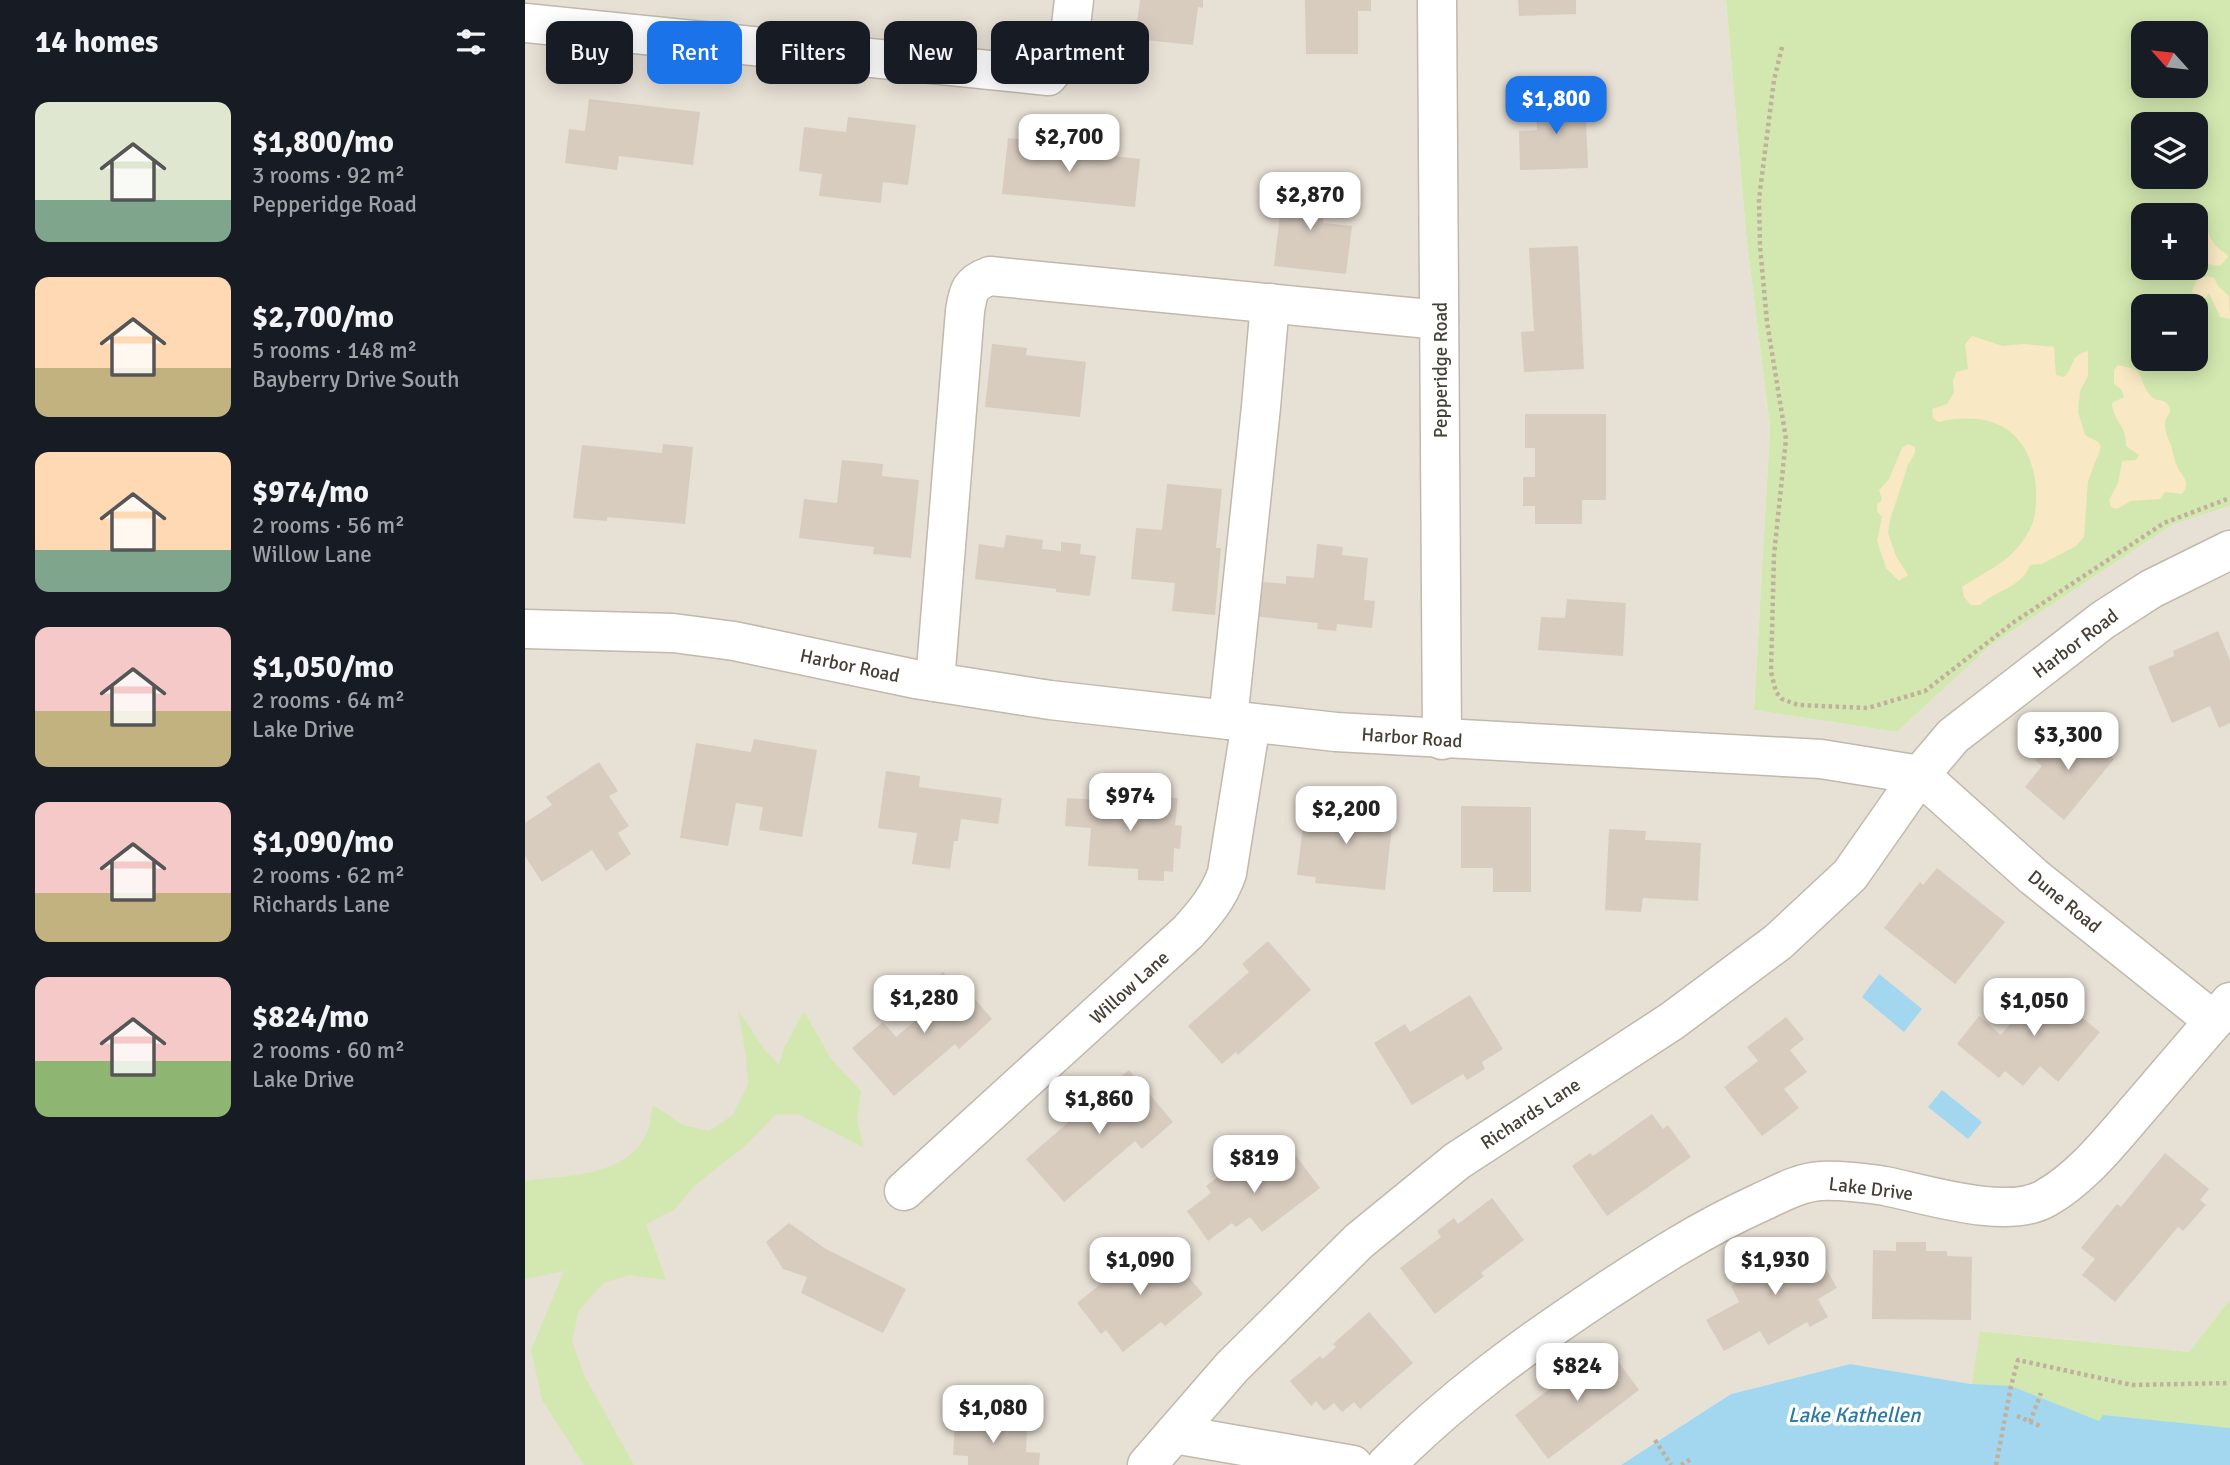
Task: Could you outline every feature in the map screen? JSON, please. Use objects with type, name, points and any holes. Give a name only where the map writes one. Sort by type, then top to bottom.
[{"type":"street","name":"Pepperidge Road","points":[[1437,0],[1442,740]]},
{"type":"street","points":[[525,23],[1048,76],[1063,61],[1072,17]]},
{"type":"street","points":[[935,682],[965,311],[968,293],[977,280],[990,276],[1439,320]]},
{"type":"street","name":"Willow Lane","points":[[904,1191],[1188,932],[1221,891],[1227,873],[1270,303]]},
{"type":"street","name":"Harbor Road","points":[[525,629],[673,633],[734,641],[935,682],[1050,700],[1336,733],[1821,760],[1920,775],[1953,736],[2103,620],[2151,589],[2230,550]]},
{"type":"street","name":"Dune Road","points":[[1920,775],[2034,877],[2222,1012]]},
{"type":"street","name":"Richards Lane","points":[[1147,1465],[1232,1367],[1359,1241],[1457,1161],[1672,1021],[1778,942],[1850,875],[1920,775]]},
{"type":"street","name":"Lake Drive","points":[[1386,1465],[1422,1428],[1468,1389],[1559,1322],[1713,1224],[1780,1194],[1819,1181],[1881,1186],[1973,1205],[2024,1205],[2044,1199],[2089,1166],[2222,1012]]},
{"type":"street","points":[[1174,1434],[1353,1465]]},
{"type":"path","points":[[1782,47],[1759,199],[1767,322],[1786,439],[1774,555],[1771,672],[1772,684],[1782,699],[1798,705],[1868,708],[1924,691],[2014,622],[2164,523],[2230,498]]},
{"type":"path","points":[[1996,1465],[2018,1360],[2132,1385],[2230,1383]]},
{"type":"path","points":[[2029,1422],[2041,1393]]},
{"type":"path","points":[[2017,1416],[2040,1426]]},
{"type":"path","points":[[1655,1440],[1671,1465]]},
{"type":"path","points":[[1681,1465],[1691,1459]]},
{"type":"shaded area","points":[[525,0],[1726,0],[1746,234],[1770,428],[1754,710],[1897,732],[1991,645],[2172,525],[2230,506],[2230,1299],[2189,1352],[1981,1331],[1971,1384],[1850,1364],[1731,1394],[1621,1465],[525,1465]]},
{"type":"green space","points":[[1726,0],[2230,0],[2230,506],[2172,525],[1991,645],[1897,732],[1754,710],[1770,428],[1746,234]]},
{"type":"green space","points":[[738,1010],[764,1049],[779,1065],[784,1048],[804,1011],[831,1059],[861,1091],[857,1119],[863,1147],[798,1114],[776,1114],[745,1146],[694,1186],[675,1209],[646,1224],[666,1280],[629,1275],[604,1283],[579,1310],[572,1341],[585,1377],[634,1465],[584,1465],[542,1400],[531,1350],[564,1271],[525,1279],[525,1181],[591,1172],[622,1160],[635,1150],[645,1137],[653,1105],[683,1125],[709,1131],[733,1115],[748,1084]]},
{"type":"green space","points":[[2230,1299],[2230,1465],[1958,1465],[1980,1331],[2189,1352]]},
{"type":"sand","points":[[2208,232],[2216,246],[2228,257],[2220,266],[2208,264]]},
{"type":"sand","points":[[2208,276],[2214,278],[2229,296],[2230,319],[2220,317],[2209,293],[2194,294],[2192,291],[2197,280],[2208,280]]},
{"type":"sand","points":[[1972,336],[2003,346],[2023,344],[2054,347],[2056,375],[2064,377],[2077,356],[2088,351],[2088,376],[2080,391],[2078,412],[2085,435],[2098,442],[2101,447],[2088,481],[2084,537],[2076,546],[2042,564],[2030,565],[2015,584],[1980,605],[1971,605],[1964,597],[1962,587],[2000,564],[2023,541],[2034,520],[2036,487],[2026,451],[2017,438],[2005,428],[1975,419],[1938,422],[1933,418],[1932,409],[1947,404],[1954,392],[1956,372],[1968,369],[1965,344]]},
{"type":"sand","points":[[2118,365],[2138,372],[2150,395],[2154,399],[2164,401],[2170,408],[2165,421],[2166,429],[2176,464],[2186,483],[2182,494],[2165,492],[2160,499],[2131,501],[2117,509],[2111,507],[2109,500],[2118,483],[2122,461],[2136,460],[2139,455],[2126,446],[2124,433],[2113,409],[2112,403],[2124,397],[2121,389],[2114,384],[2114,370]]},
{"type":"sand","points":[[1908,444],[1915,447],[1915,453],[1908,465],[1888,533],[1896,556],[1908,575],[1899,581],[1886,568],[1877,541],[1882,517],[1877,511],[1877,504],[1882,500],[1879,490],[1889,479],[1902,448]]},
{"type":"water","points":[[1879,974],[1922,1009],[1904,1032],[1862,997]]},
{"type":"water","points":[[1942,1090],[1982,1122],[1968,1139],[1928,1107]]},
{"type":"water","name":"Lake Kathellen","points":[[1850,1364],[1971,1384],[2011,1386],[2099,1421],[2103,1415],[2230,1428],[2230,1465],[1621,1465],[1731,1394]]},
{"type":"building","points":[[1140,0],[1203,0],[1203,8],[1198,7],[1193,45],[1149,40],[1149,21],[1137,21]]},
{"type":"building","points":[[1305,0],[1371,0],[1371,11],[1358,11],[1358,54],[1306,54]]},
{"type":"building","points":[[1518,0],[1576,0],[1576,14],[1519,16]]},
{"type":"building","points":[[1585,97],[1588,168],[1520,170],[1519,131],[1537,130],[1536,100]]},
{"type":"building","points":[[589,99],[700,112],[693,165],[619,156],[617,170],[565,163],[569,129],[585,131]]},
{"type":"building","points":[[848,117],[916,125],[908,185],[883,182],[881,203],[819,196],[822,174],[799,171],[804,127],[846,132]]},
{"type":"building","points":[[1008,138],[1086,146],[1085,153],[1140,159],[1135,207],[1002,194]]},
{"type":"building","points":[[1284,180],[1327,185],[1323,223],[1352,226],[1346,274],[1274,266]]},
{"type":"building","points":[[1578,246],[1584,369],[1524,372],[1521,332],[1534,331],[1529,248]]},
{"type":"building","points":[[992,344],[1027,348],[1026,355],[1086,362],[1080,417],[985,407]]},
{"type":"building","points":[[1525,414],[1606,414],[1606,500],[1582,500],[1582,524],[1535,524],[1535,506],[1523,506],[1523,477],[1535,477],[1535,448],[1525,448]]},
{"type":"building","points":[[663,444],[693,447],[685,524],[607,517],[607,521],[573,518],[582,445],[662,453]]},
{"type":"building","points":[[842,460],[883,464],[882,476],[919,480],[911,558],[873,554],[874,547],[799,538],[804,499],[837,503]]},
{"type":"building","points":[[1167,484],[1222,489],[1216,548],[1221,548],[1215,615],[1172,611],[1175,583],[1131,579],[1136,528],[1162,530]]},
{"type":"building","points":[[1006,535],[1043,540],[1042,549],[1061,551],[1061,542],[1081,544],[1080,554],[1096,556],[1090,596],[975,579],[979,544],[1004,548]]},
{"type":"building","points":[[1317,544],[1343,547],[1342,555],[1368,558],[1364,600],[1375,601],[1372,628],[1337,624],[1336,631],[1317,629],[1318,623],[1252,616],[1255,581],[1286,584],[1286,576],[1314,578]]},
{"type":"building","points":[[1567,599],[1626,603],[1623,656],[1538,650],[1541,617],[1565,618]]},
{"type":"building","points":[[2218,631],[2230,660],[2230,723],[2219,728],[2210,706],[2172,723],[2148,667],[2174,656],[2173,651]]},
{"type":"building","points":[[2075,726],[2114,759],[2064,820],[2025,787],[2042,766],[2035,760],[2049,742],[2056,748]]},
{"type":"building","points":[[754,739],[817,750],[802,837],[759,830],[763,807],[736,803],[728,846],[680,838],[696,743],[751,752]]},
{"type":"building","points":[[599,762],[618,791],[609,796],[629,826],[618,833],[631,854],[606,871],[592,850],[542,882],[525,856],[525,823],[552,805],[546,797]]},
{"type":"building","points":[[886,771],[920,776],[919,787],[1002,798],[998,824],[961,819],[958,841],[954,841],[950,869],[912,864],[917,833],[878,828]]},
{"type":"building","points":[[1143,795],[1178,798],[1175,825],[1182,826],[1180,849],[1174,848],[1173,872],[1164,871],[1164,881],[1138,880],[1138,869],[1088,866],[1091,828],[1065,826],[1067,798],[1143,803]]},
{"type":"building","points":[[1338,798],[1377,802],[1374,823],[1392,825],[1385,890],[1315,883],[1316,877],[1297,875],[1305,809],[1336,812]]},
{"type":"building","points":[[1461,806],[1531,807],[1531,892],[1493,892],[1493,868],[1461,868]]},
{"type":"building","points":[[1609,829],[1646,831],[1645,840],[1701,843],[1698,901],[1643,898],[1641,912],[1605,910]]},
{"type":"building","points":[[1937,868],[2005,922],[1955,984],[1884,928],[1920,882],[1923,885]]},
{"type":"building","points":[[1268,941],[1311,990],[1238,1055],[1236,1052],[1222,1064],[1188,1026],[1249,972],[1242,964]]},
{"type":"building","points":[[943,972],[956,986],[960,982],[992,1019],[959,1049],[955,1044],[894,1096],[852,1048],[883,1022],[896,1037],[928,1010],[916,996]]},
{"type":"building","points":[[2047,979],[2085,1010],[2080,1016],[2100,1032],[2058,1082],[2040,1066],[2023,1086],[2005,1071],[1999,1078],[1957,1044],[1979,1016],[2001,1035]]},
{"type":"building","points":[[1470,995],[1503,1049],[1482,1062],[1485,1069],[1467,1080],[1463,1074],[1412,1105],[1374,1043],[1405,1024],[1410,1032]]},
{"type":"building","points":[[1786,1017],[1804,1039],[1790,1050],[1807,1072],[1784,1089],[1799,1108],[1762,1136],[1724,1087],[1758,1061],[1747,1047]]},
{"type":"building","points":[[1129,1070],[1173,1122],[1142,1149],[1135,1141],[1064,1202],[1026,1159]]},
{"type":"building","points":[[1652,1114],[1663,1129],[1668,1125],[1691,1157],[1607,1216],[1572,1166],[1590,1153],[1593,1156]]},
{"type":"building","points":[[1288,1145],[1320,1188],[1262,1232],[1250,1217],[1236,1227],[1232,1223],[1208,1241],[1187,1211],[1211,1193],[1206,1186],[1234,1165],[1244,1178]]},
{"type":"building","points":[[2165,1153],[2209,1189],[2200,1200],[2206,1205],[2183,1231],[2178,1227],[2115,1302],[2082,1275],[2095,1259],[2081,1248],[2117,1204],[2121,1207]]},
{"type":"building","points":[[1492,1198],[1524,1240],[1481,1273],[1484,1276],[1435,1314],[1400,1268],[1441,1237],[1437,1231],[1454,1218],[1458,1224]]},
{"type":"building","points":[[789,1223],[826,1249],[906,1289],[883,1333],[801,1293],[807,1277],[783,1269],[766,1242]]},
{"type":"building","points":[[1157,1239],[1203,1294],[1165,1326],[1161,1322],[1123,1352],[1106,1330],[1101,1334],[1077,1303]]},
{"type":"building","points":[[1811,1241],[1837,1288],[1818,1299],[1828,1317],[1810,1327],[1807,1322],[1768,1345],[1760,1331],[1724,1351],[1706,1320],[1739,1302],[1731,1286],[1747,1277],[1741,1265],[1774,1246],[1780,1258]]},
{"type":"building","points":[[1896,1242],[1926,1242],[1926,1251],[1947,1251],[1947,1256],[1972,1257],[1971,1320],[1872,1319],[1873,1250],[1896,1251]]},
{"type":"building","points":[[1369,1312],[1413,1363],[1360,1409],[1354,1402],[1342,1412],[1334,1403],[1324,1411],[1316,1401],[1311,1406],[1290,1381],[1320,1356],[1323,1359],[1336,1347],[1333,1344]]},
{"type":"building","points":[[1607,1346],[1639,1390],[1548,1459],[1515,1415]]},
{"type":"building","points":[[955,1423],[1027,1426],[1026,1452],[1040,1453],[1039,1465],[968,1465],[968,1456],[953,1455]]}]
